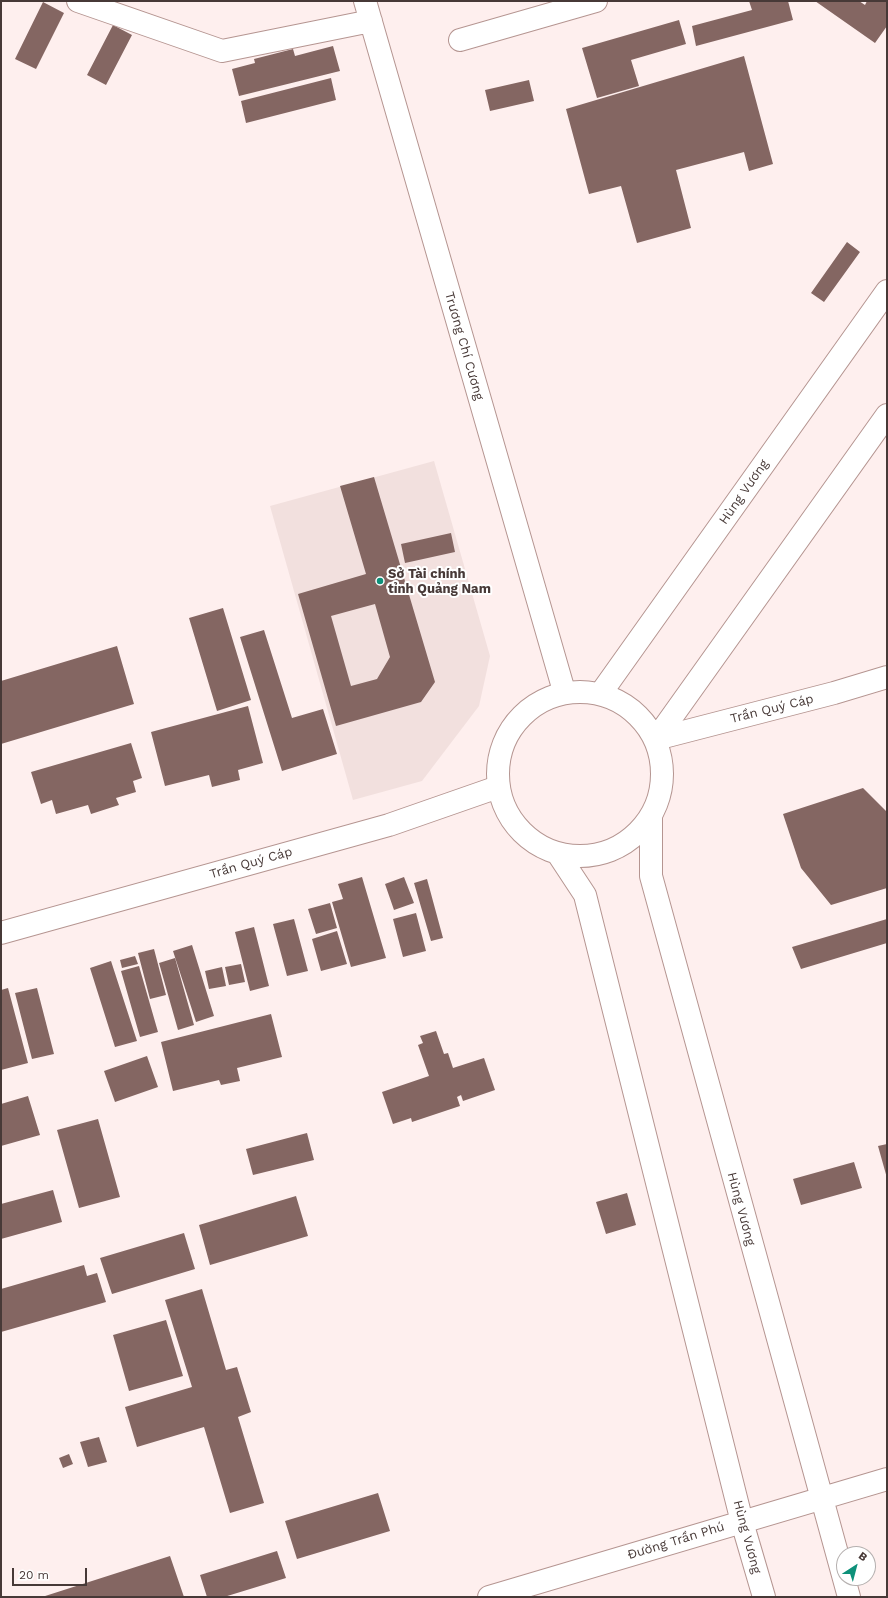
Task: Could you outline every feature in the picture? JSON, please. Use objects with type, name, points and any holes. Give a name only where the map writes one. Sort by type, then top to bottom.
[{"type":"main road","points":[[78,1],[222,51],[368,11]]},
{"type":"main road","points":[[460,40],[596,1]]},
{"type":"main road","name":"Trương Chí Cương","points":[[368,11],[564,691]]},
{"type":"main road","name":"Hùng Vương","points":[[601,693],[887,291]]},
{"type":"main road","points":[[656,739],[887,415]]},
{"type":"main road","name":"Trần Quý Cáp","points":[[656,739],[834,693],[887,677]]},
{"type":"main road","points":[[564,691],[601,693],[634,709],[656,739],[664,779],[651,818],[627,843],[594,856],[558,854],[530,840],[509,816],[498,787],[502,745],[526,710],[564,691]]},
{"type":"main road","name":"Trần Quý Cáp","points":[[1,933],[389,825],[498,787]]},
{"type":"main road","name":"Hùng Vương","points":[[651,818],[651,876],[820,1499],[849,1597]]},
{"type":"main road","name":"Hùng Vương","points":[[558,854],[585,894],[742,1522],[764,1597]]},
{"type":"main road","name":"Đường Trần Phú","points":[[489,1597],[887,1479]]},
{"type":"shaded area","name":"Sở Tài chính tỉnh Quảng Nam","points":[[434,461],[490,656],[479,706],[422,781],[353,800],[270,506]]},
{"type":"building","points":[[749,1],[788,1],[793,20],[696,46],[692,26],[752,10]]},
{"type":"building","points":[[815,1],[859,1],[865,5],[867,1],[887,1],[887,26],[875,43]]},
{"type":"building","points":[[43,2],[64,13],[36,69],[15,59]]},
{"type":"building","points":[[679,20],[686,44],[631,60],[639,86],[597,98],[582,48]]},
{"type":"building","points":[[113,25],[132,35],[106,85],[87,75]]},
{"type":"building","points":[[333,46],[340,71],[239,96],[232,69],[255,63],[254,59],[293,49],[295,56]]},
{"type":"building","points":[[744,56],[773,164],[749,171],[744,152],[676,170],[691,228],[637,243],[621,186],[589,194],[566,109]]},
{"type":"building","points":[[331,78],[336,100],[246,123],[241,101]]},
{"type":"building","points":[[529,80],[534,101],[490,111],[485,90]]},
{"type":"building","points":[[847,242],[860,252],[824,302],[811,293]]},
{"type":"building","points":[[374,477],[435,682],[421,702],[336,726],[298,594],[366,574],[340,486]],"holes":[[[375,604],[390,657],[377,679],[351,686],[331,616]]]},
{"type":"building","points":[[451,533],[455,552],[405,563],[401,544]]},
{"type":"building","points":[[223,608],[251,700],[217,711],[189,618]]},
{"type":"building","points":[[264,630],[292,718],[323,709],[337,754],[282,771],[240,637]]},
{"type":"building","points":[[117,646],[134,704],[1,744],[1,681]]},
{"type":"building","points":[[248,706],[263,763],[238,770],[240,780],[212,787],[209,775],[165,786],[151,732]]},
{"type":"building","points":[[131,743],[142,778],[133,781],[136,792],[116,798],[119,805],[91,814],[88,805],[56,814],[52,800],[41,804],[31,772]]},
{"type":"building","points":[[863,788],[887,812],[887,888],[831,905],[801,868],[783,814]]},
{"type":"building","points":[[362,877],[386,958],[351,967],[332,902],[343,899],[338,884]]},
{"type":"building","points":[[404,877],[414,903],[394,910],[385,884]]},
{"type":"building","points":[[427,879],[443,938],[431,941],[414,883]]},
{"type":"building","points":[[330,903],[337,928],[316,934],[308,909]]},
{"type":"building","points":[[416,913],[426,951],[403,957],[393,919]]},
{"type":"building","points":[[294,919],[308,971],[287,976],[273,924]]},
{"type":"building","points":[[887,919],[887,943],[801,969],[792,947]]},
{"type":"building","points":[[254,927],[269,986],[250,991],[235,932]]},
{"type":"building","points":[[337,931],[347,964],[321,971],[312,939]]},
{"type":"building","points":[[192,945],[214,1016],[196,1022],[173,951]]},
{"type":"building","points":[[154,949],[166,995],[150,999],[138,953]]},
{"type":"building","points":[[135,956],[138,964],[122,968],[120,960]]},
{"type":"building","points":[[175,958],[194,1025],[178,1030],[159,963]]},
{"type":"building","points":[[111,961],[137,1041],[115,1047],[90,968]]},
{"type":"building","points":[[241,964],[245,982],[229,985],[225,967]]},
{"type":"building","points":[[139,966],[158,1032],[140,1037],[121,971]]},
{"type":"building","points":[[222,967],[226,986],[209,989],[205,971]]},
{"type":"building","points":[[8,988],[28,1063],[1,1070],[1,990]]},
{"type":"building","points":[[37,988],[54,1054],[32,1059],[15,993]]},
{"type":"building","points":[[271,1014],[282,1057],[237,1068],[240,1081],[221,1085],[219,1080],[173,1091],[161,1042]]},
{"type":"building","points":[[436,1031],[444,1054],[448,1053],[453,1068],[484,1058],[495,1090],[463,1101],[461,1095],[457,1097],[460,1106],[412,1122],[411,1118],[393,1124],[382,1092],[429,1076],[418,1045],[423,1043],[420,1036]]},
{"type":"building","points":[[147,1056],[158,1087],[115,1102],[104,1071]]},
{"type":"building","points":[[28,1096],[40,1135],[1,1146],[1,1104]]},
{"type":"building","points":[[98,1119],[120,1197],[79,1208],[57,1130]]},
{"type":"building","points":[[307,1133],[314,1160],[253,1175],[246,1149]]},
{"type":"building","points":[[887,1144],[887,1178],[878,1146]]},
{"type":"building","points":[[854,1162],[862,1188],[801,1205],[793,1179]]},
{"type":"building","points":[[53,1190],[62,1222],[1,1239],[1,1204]]},
{"type":"building","points":[[627,1193],[636,1225],[606,1234],[596,1202]]},
{"type":"building","points":[[296,1196],[308,1236],[210,1265],[199,1225]]},
{"type":"building","points":[[184,1233],[195,1269],[112,1294],[100,1258]]},
{"type":"building","points":[[84,1265],[87,1276],[97,1273],[106,1302],[1,1332],[1,1289]]},
{"type":"building","points":[[202,1289],[226,1370],[237,1367],[251,1412],[238,1417],[264,1503],[230,1513],[204,1427],[137,1447],[125,1407],[192,1387],[165,1300]]},
{"type":"building","points":[[166,1320],[183,1376],[129,1391],[113,1335]]},
{"type":"building","points":[[99,1437],[107,1462],[88,1467],[80,1442]]},
{"type":"building","points":[[69,1454],[73,1464],[63,1468],[59,1458]]},
{"type":"building","points":[[378,1493],[390,1531],[297,1559],[285,1521]]},
{"type":"building","points":[[277,1551],[286,1578],[224,1597],[207,1597],[200,1575]]},
{"type":"building","points":[[170,1556],[184,1597],[42,1597]]},
{"type":"place","name":"Sở Tài chính tỉnh Quảng Nam","points":[[380,581]]}]
